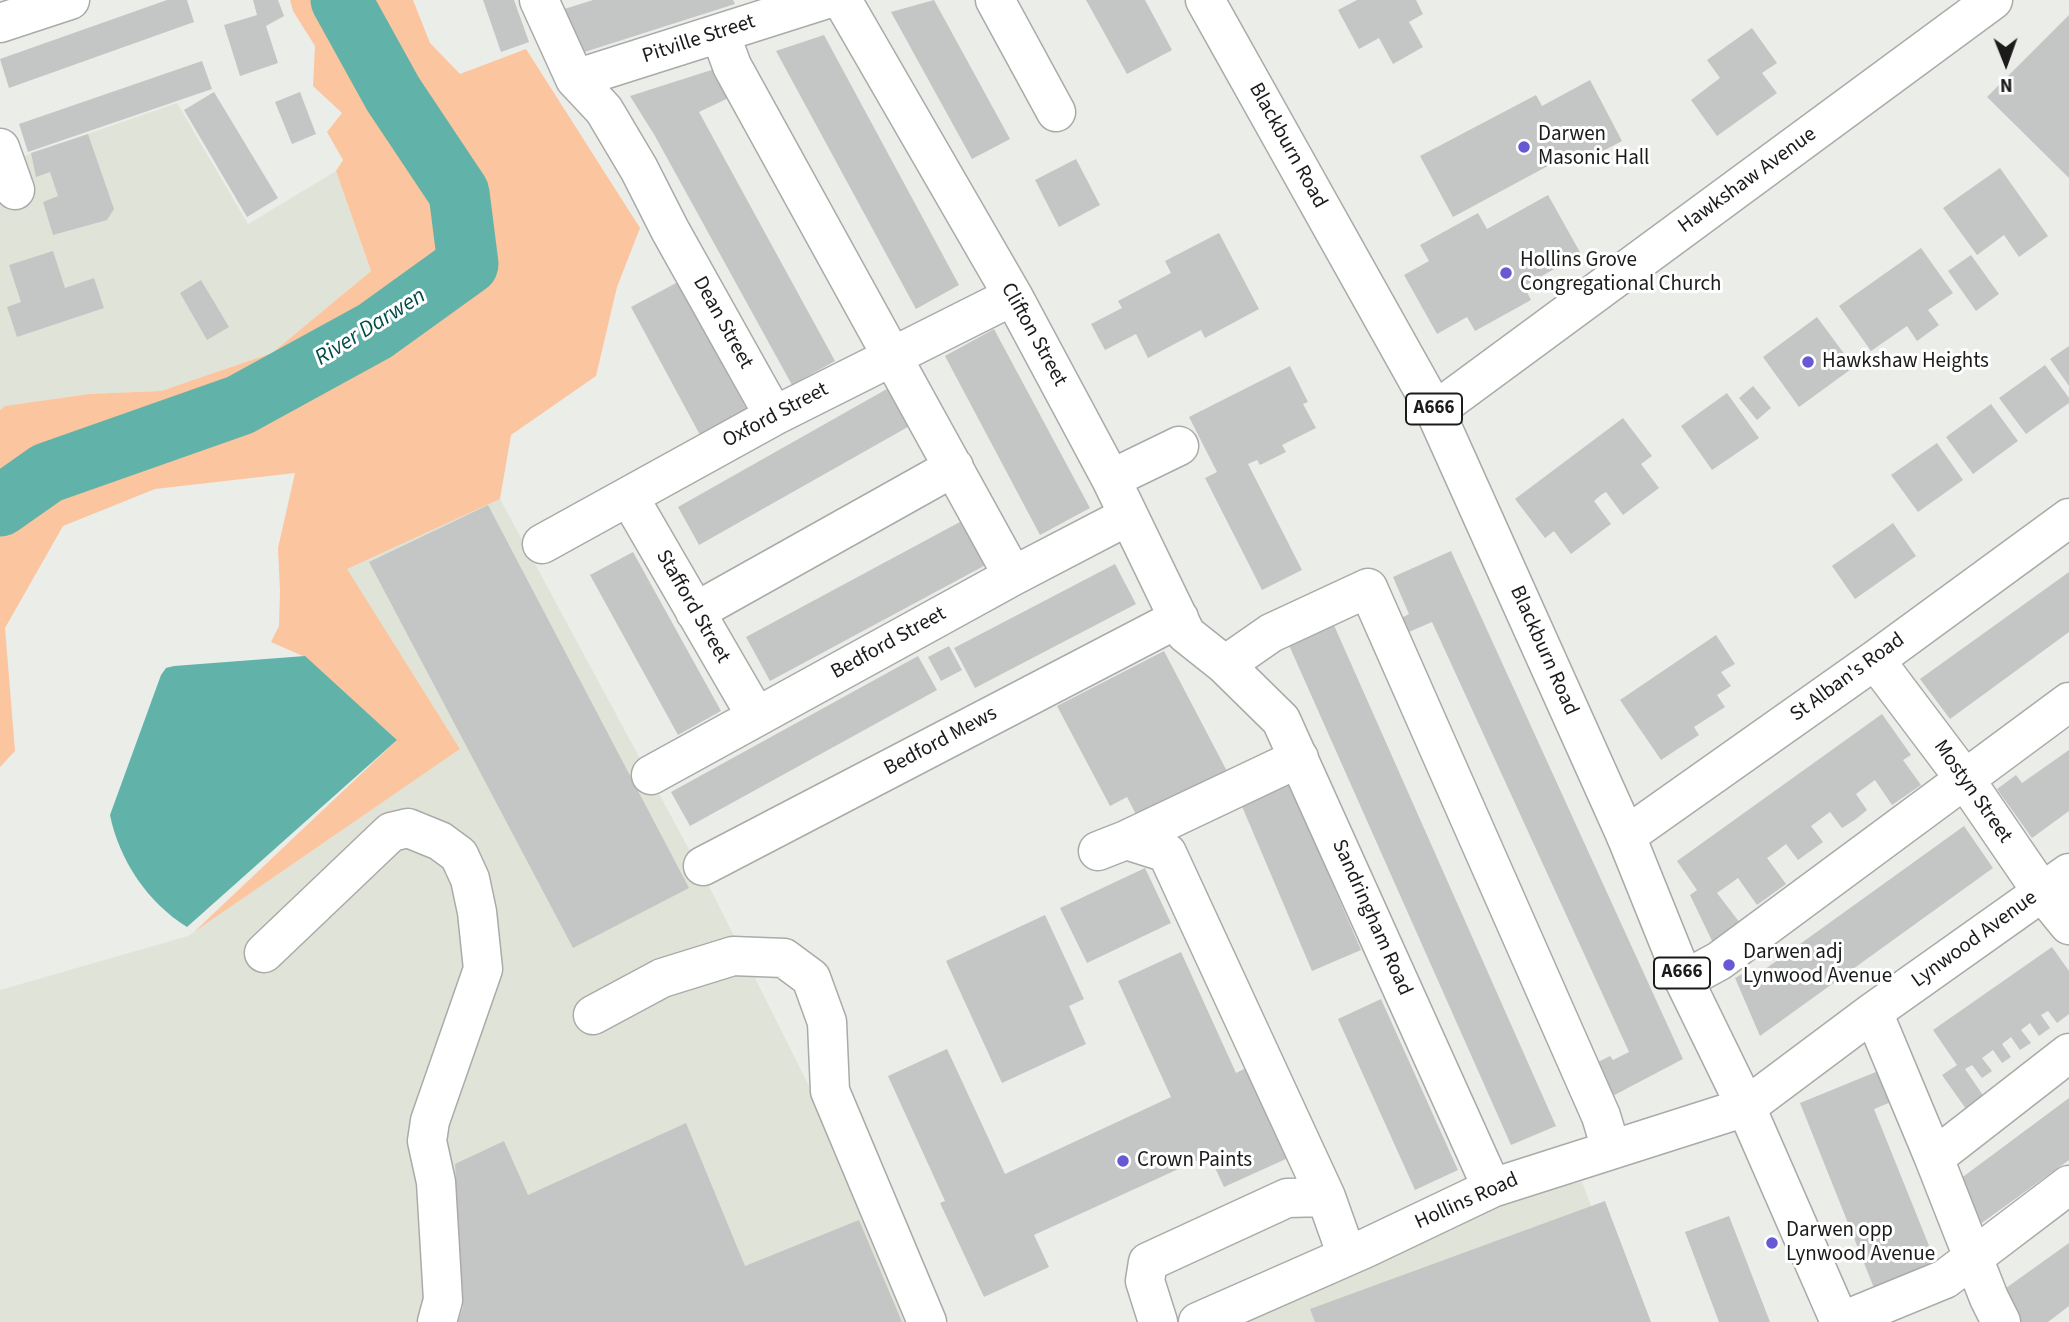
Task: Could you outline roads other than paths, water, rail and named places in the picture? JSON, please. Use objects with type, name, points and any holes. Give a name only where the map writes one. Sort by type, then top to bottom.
[{"type":"main road","points":[[0,23],[71,0]]},
{"type":"main road","points":[[539,0],[575,79]]},
{"type":"main road","name":"Pitville Street","points":[[575,79],[824,0]]},
{"type":"main road","name":"Clifton Street","points":[[842,0],[1013,296],[1111,479],[1186,634],[1225,665]]},
{"type":"main road","points":[[995,0],[1056,112]]},
{"type":"main road","name":"Blackburn Road","points":[[1205,0],[1434,411],[1626,836],[1684,980],[1746,1107],[1840,1322]]},
{"type":"main road","name":"Hawkshaw Avenue","points":[[1434,411],[1993,0]]},
{"type":"main road","points":[[720,33],[733,66],[1013,576]]},
{"type":"main road","name":"Dean Street","points":[[575,79],[604,110],[639,169],[774,416]]},
{"type":"main road","points":[[0,148],[15,190]]},
{"type":"main road","name":"Oxford Street","points":[[542,544],[774,416],[1013,296]]},
{"type":"main road","points":[[1111,479],[1180,446]]},
{"type":"main road","points":[[695,612],[954,467]]},
{"type":"main road","name":"Stafford Street","points":[[629,497],[756,716]]},
{"type":"main road","name":"Bedford Street","points":[[651,775],[1013,576],[1128,516]]},
{"type":"main road","name":"St Alban's Road","points":[[1626,836],[1875,660],[2069,518]]},
{"type":"main road","points":[[1225,665],[1271,633],[1368,588],[1601,1116],[1611,1149]]},
{"type":"main road","name":"Bedford Mews","points":[[702,866],[1179,618]]},
{"type":"main road","name":"Mostyn Street","points":[[1875,660],[1964,778],[2056,882],[2069,925]]},
{"type":"main road","name":"Sandringham Road","points":[[1225,665],[1281,720],[1492,1188]]},
{"type":"main road","points":[[1684,980],[1719,961],[2069,702]]},
{"type":"main road","points":[[1298,758],[1112,846],[1167,853],[1326,1197],[1357,1252]]},
{"type":"main road","points":[[264,953],[391,832],[408,828],[440,841],[459,855],[470,879],[477,912],[483,969],[430,1121],[428,1141],[436,1182],[443,1300],[437,1322]]},
{"type":"main road","name":"Lynwood Avenue","points":[[1746,1107],[1873,1012],[2056,882]]},
{"type":"main road","points":[[593,1015],[662,978],[733,956],[783,958],[811,978],[827,1023],[830,1091],[928,1322]]},
{"type":"main road","points":[[1873,1012],[2001,1322]]},
{"type":"main road","points":[[1934,1158],[2069,1053]]},
{"type":"main road","name":"Hollins Road","points":[[1198,1322],[1357,1252],[1492,1188],[1746,1107]]},
{"type":"main road","points":[[1840,1322],[1945,1279],[2069,1185]]},
{"type":"main road","points":[[1158,1322],[1145,1281],[1149,1262],[1287,1198],[1326,1197]]},
{"type":"water","points":[[305,656],[397,740],[187,927],[160,906],[137,879],[120,848],[110,815],[161,675],[166,668],[174,666]]},
{"type":"waterway","name":"River Darwen","points":[[0,506],[47,473],[240,405],[375,331],[468,264],[459,193],[393,94],[341,0]]},
{"type":"place","name":"Darwen Masonic Hall","points":[[1524,147]]},
{"type":"place","name":"Hollins Grove Congregational Church","points":[[1506,273]]},
{"type":"place","name":"Hawkshaw Heights","points":[[1808,362]]},
{"type":"place","name":"Darwen adj Lynwood Avenue","points":[[1729,965]]},
{"type":"place","name":"Crown Paints","points":[[1123,1161]]},
{"type":"place","name":"Darwen opp Lynwood Avenue","points":[[1772,1243]]}]
